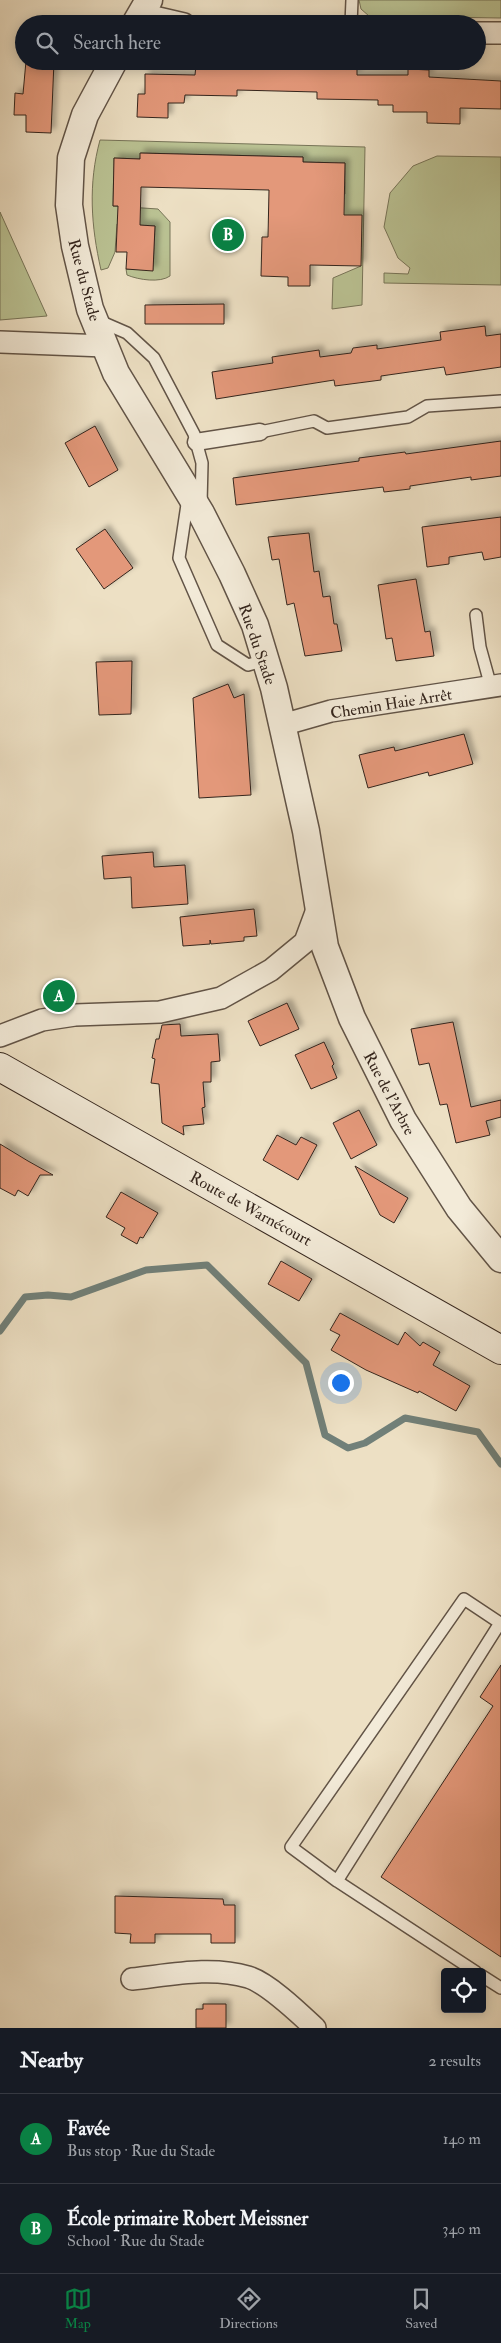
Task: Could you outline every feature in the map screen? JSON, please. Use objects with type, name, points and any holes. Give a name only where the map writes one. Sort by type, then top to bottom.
[{"type":"main road","name":"Route de Warnécourt","points":[[0,1067],[501,1350]]},
{"type":"street","points":[[486,33],[501,33]]},
{"type":"street","name":"Rue du Stade","points":[[0,1036],[42,1020],[75,1015],[160,1012],[221,998],[271,970],[305,942],[318,907],[306,831],[282,725],[255,625],[236,582],[195,504],[116,373],[94,319],[75,246],[69,205],[71,158],[85,115],[109,70]]},
{"type":"street","points":[[0,342],[105,346]]},
{"type":"street","points":[[196,442],[260,432]]},
{"type":"street","name":"Chemin Haie Arrêt","points":[[282,725],[331,711],[496,686]]},
{"type":"street","name":"Rue de l'Arbre","points":[[318,907],[325,946],[352,1018],[403,1120],[459,1208],[501,1259]]},
{"type":"street","points":[[132,1978],[206,1971],[249,1977],[283,1999],[315,2028]]},
{"type":"lane","points":[[351,15],[352,0]]},
{"type":"lane","points":[[94,319],[127,333],[154,358],[196,442],[202,463],[195,504],[179,558],[217,645],[248,665],[265,660]]},
{"type":"lane","points":[[260,432],[314,421],[327,428],[336,427],[408,417],[427,406],[501,401]]},
{"type":"lane","points":[[476,615],[480,647],[496,686]]},
{"type":"lane","points":[[338,1881],[501,1623],[464,1599],[291,1847],[338,1881],[470,1968]]},
{"type":"lane","points":[[486,1979],[501,1988]]},
{"type":"green space","points":[[359,0],[501,0],[501,18],[486,18],[486,15],[368,15],[361,9]]},
{"type":"green space","points":[[100,140],[365,147],[362,305],[332,309],[333,278],[361,266],[337,215],[297,193],[345,194],[345,163],[303,162],[303,157],[141,153],[140,159],[114,158],[113,206],[158,209],[170,222],[170,276],[161,280],[149,280],[127,275],[126,269],[153,270],[155,226],[117,224],[115,252],[108,268],[101,270],[92,205],[96,156]]},
{"type":"green space","points":[[437,156],[501,157],[501,285],[384,283],[384,273],[408,274],[410,268],[398,258],[384,227],[390,193],[413,166]]},
{"type":"green space","points":[[0,212],[47,316],[0,320]]},
{"type":"building","points":[[25,70],[54,70],[51,133],[26,132],[26,115],[14,115],[15,93],[23,94]]},
{"type":"building","points":[[196,70],[357,70],[357,75],[408,75],[408,70],[429,70],[429,77],[501,81],[501,109],[460,108],[460,124],[427,123],[427,112],[393,112],[393,105],[378,105],[378,100],[317,99],[317,92],[237,90],[237,96],[185,95],[184,103],[168,103],[168,118],[137,117],[138,94],[145,94],[145,74],[195,75]]},
{"type":"building","points":[[140,153],[303,157],[303,162],[345,163],[344,215],[362,215],[361,266],[310,265],[310,286],[288,286],[288,277],[261,276],[262,237],[268,237],[269,190],[141,187],[140,225],[155,226],[153,271],[126,269],[127,252],[116,252],[118,206],[113,206],[114,158],[140,159]]},
{"type":"building","points":[[224,304],[224,324],[145,324],[145,305]]},
{"type":"building","points":[[485,326],[486,336],[501,334],[501,367],[446,375],[444,367],[381,376],[381,380],[335,386],[334,380],[216,399],[212,372],[273,363],[272,357],[319,350],[320,357],[351,353],[353,348],[377,345],[377,349],[441,340],[440,332]]},
{"type":"building","points":[[95,426],[118,470],[89,487],[65,443]]},
{"type":"building","points":[[501,441],[501,476],[471,480],[471,477],[384,492],[383,487],[236,505],[233,478],[359,461],[359,458],[405,452],[406,454]]},
{"type":"building","points":[[501,517],[501,557],[484,560],[482,552],[449,557],[449,564],[427,567],[422,527]]},
{"type":"building","points":[[105,529],[133,568],[104,589],[76,549]]},
{"type":"building","points":[[309,533],[314,572],[319,571],[323,597],[330,596],[334,624],[337,624],[342,651],[305,656],[294,603],[287,605],[279,559],[272,560],[268,537]]},
{"type":"building","points":[[416,579],[425,632],[430,631],[434,656],[396,661],[392,638],[386,639],[378,585]]},
{"type":"building","points":[[132,661],[131,714],[99,715],[96,662]]},
{"type":"building","points":[[228,684],[234,698],[244,694],[251,795],[199,798],[193,698]]},
{"type":"building","points":[[464,734],[473,764],[429,776],[428,772],[368,788],[359,755],[394,747],[395,751]]},
{"type":"building","points":[[153,852],[154,867],[185,865],[188,904],[132,908],[131,877],[104,879],[102,856]]},
{"type":"building","points":[[254,909],[257,936],[244,937],[244,941],[211,944],[210,940],[210,944],[183,946],[180,917]]},
{"type":"building","points":[[287,1003],[299,1029],[260,1046],[248,1021]]},
{"type":"building","points":[[453,1022],[471,1107],[501,1100],[501,1117],[486,1121],[490,1135],[456,1143],[447,1104],[440,1105],[429,1063],[419,1065],[411,1029]]},
{"type":"building","points":[[180,1024],[181,1036],[218,1034],[220,1061],[211,1062],[211,1082],[203,1082],[205,1107],[202,1108],[204,1124],[183,1126],[184,1135],[162,1123],[159,1084],[151,1083],[155,1059],[152,1058],[156,1039],[159,1039],[162,1025]]},
{"type":"building","points":[[324,1042],[334,1064],[332,1066],[337,1078],[311,1089],[295,1055]]},
{"type":"building","points":[[359,1110],[377,1145],[351,1159],[333,1123]]},
{"type":"building","points":[[277,1135],[296,1145],[301,1137],[317,1145],[298,1180],[263,1160]]},
{"type":"building","points":[[0,1144],[53,1175],[40,1175],[28,1196],[18,1190],[15,1196],[0,1188]]},
{"type":"building","points":[[355,1166],[408,1198],[394,1223],[380,1215]]},
{"type":"building","points":[[121,1192],[158,1213],[143,1238],[140,1237],[137,1244],[121,1235],[125,1228],[106,1217]]},
{"type":"building","points":[[281,1261],[312,1279],[299,1301],[268,1284]]},
{"type":"building","points":[[340,1313],[398,1345],[405,1332],[420,1346],[423,1342],[440,1352],[433,1365],[470,1386],[456,1411],[419,1391],[418,1393],[366,1370],[331,1350],[340,1335],[330,1330]]},
{"type":"building","points":[[501,1665],[501,1957],[381,1877],[493,1706],[480,1697]]},
{"type":"building","points":[[115,1896],[223,1899],[224,1905],[235,1905],[235,1943],[211,1943],[211,1934],[155,1934],[155,1943],[130,1943],[131,1934],[115,1933]]},
{"type":"building","points":[[203,2004],[226,2004],[226,2028],[196,2028],[196,2009],[203,2009]]},
{"type":"waterway","points":[[0,1331],[25,1297],[48,1295],[71,1297],[146,1270],[207,1265],[306,1363],[325,1435],[348,1448],[365,1443],[405,1418],[478,1432],[501,1464]]},
{"type":"place","name":"École primaire Robert Meissner","points":[[228,235]]},
{"type":"place","name":"Favée","points":[[59,996]]}]
